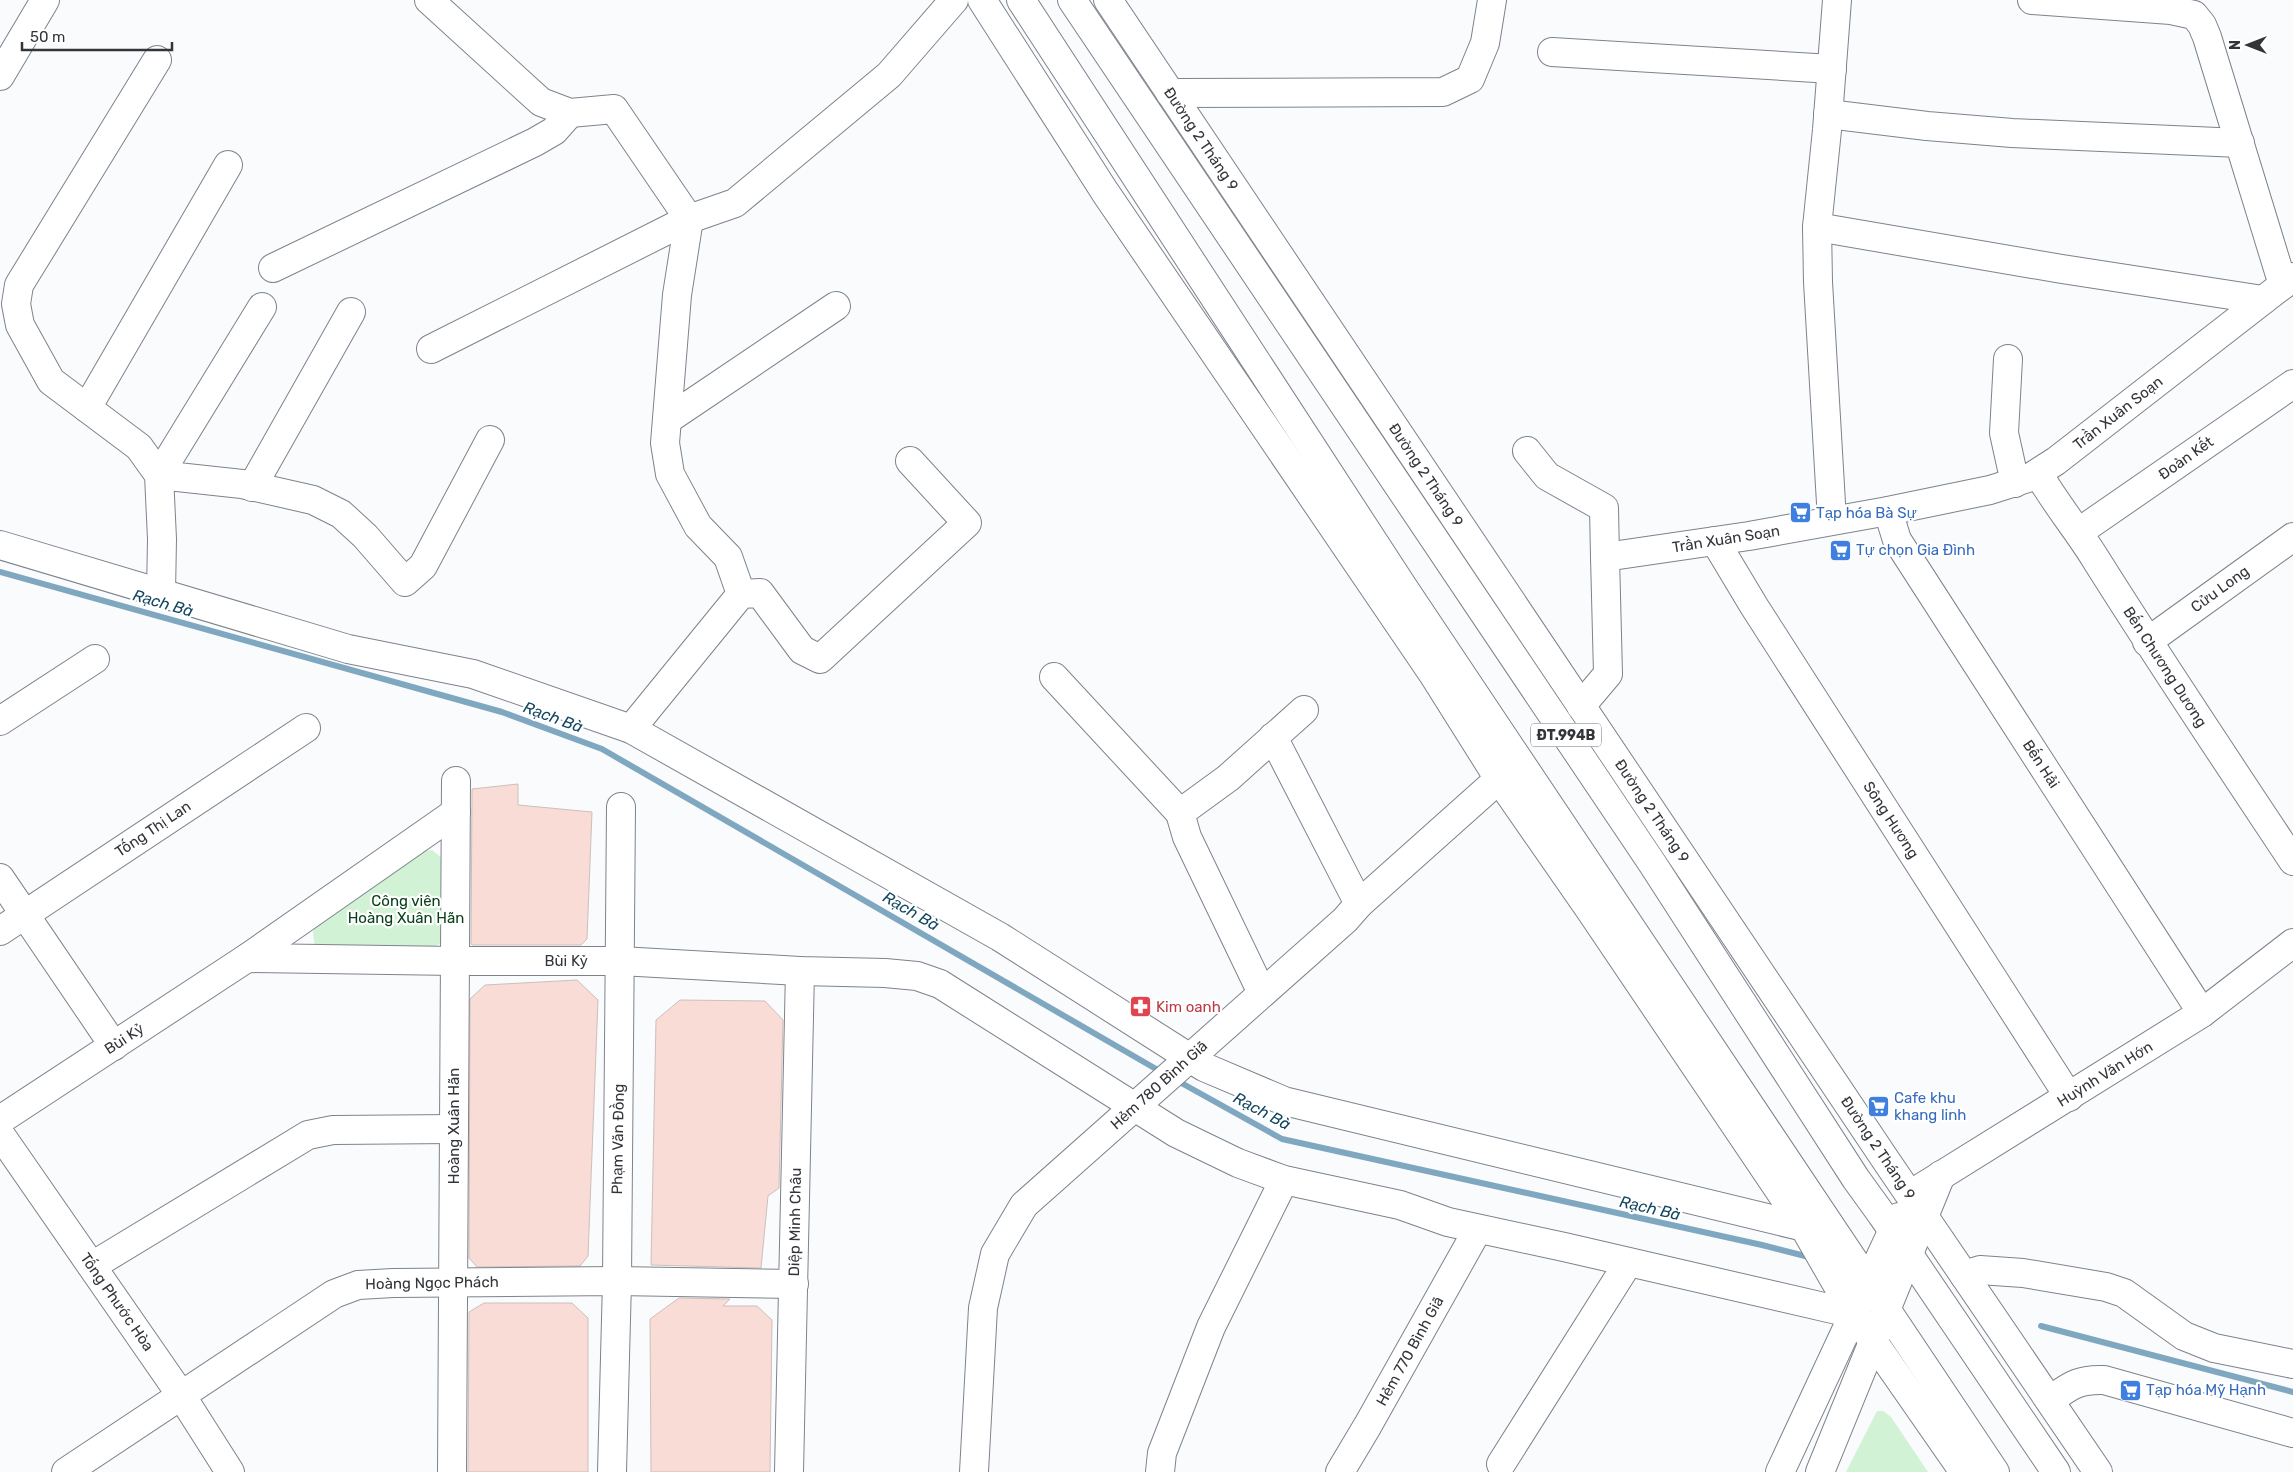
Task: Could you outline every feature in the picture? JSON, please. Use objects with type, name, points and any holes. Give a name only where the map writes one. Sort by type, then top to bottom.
[{"type":"street","points":[[0,76],[45,0]]},
{"type":"street","points":[[429,0],[542,102],[570,113],[614,109],[689,220],[677,295],[665,443],[670,474],[698,526],[728,557],[740,594]]},
{"type":"street","points":[[430,349],[689,220],[734,203],[889,75],[954,0]]},
{"type":"street","name":"ĐT.994B","points":[[982,0],[1105,192],[1443,667],[1886,1311],[1994,1472]]},
{"type":"street","name":"ĐT.994B","points":[[1021,0],[1443,667],[1499,779],[1590,910],[1804,1227],[1854,1314],[1874,1340],[1964,1472]]},
{"type":"street","name":"Đường 2 Tháng 9","points":[[1072,0],[1652,863],[1856,1179],[2056,1472]]},
{"type":"street","name":"Đường 2 Tháng 9","points":[[1108,0],[1917,1206],[2098,1472]]},
{"type":"street","points":[[1170,94],[1443,92],[1470,79],[1485,43],[1492,0]]},
{"type":"street","points":[[1832,520],[1818,282],[1817,227],[1837,0]]},
{"type":"street","points":[[1817,227],[2062,269],[2280,288],[2240,144],[2208,37],[2202,25],[2194,16],[2171,10],[2093,2],[2032,0]]},
{"type":"street","points":[[1552,52],[1832,70]]},
{"type":"street","points":[[157,60],[18,285],[16,304],[20,325],[51,381],[140,447],[159,475],[162,539],[161,593]]},
{"type":"street","points":[[273,268],[534,142],[554,131],[570,113]]},
{"type":"street","points":[[1828,114],[1927,126],[2012,133],[2240,144]]},
{"type":"street","points":[[87,408],[228,164]]},
{"type":"street","name":"Trần Xuân Soạn","points":[[1605,557],[1715,541],[1888,511],[2027,478],[2280,288]]},
{"type":"street","points":[[667,420],[836,306]]},
{"type":"street","points":[[159,475],[262,307]]},
{"type":"street","points":[[252,487],[351,312]]},
{"type":"street","name":"Bến Chương Dương","points":[[2008,359],[2004,433],[2027,478],[2053,501],[2078,532],[2147,642],[2293,860]]},
{"type":"street","name":"Đoàn Kết","points":[[2078,532],[2293,384]]},
{"type":"street","points":[[159,475],[242,484],[313,500],[342,514],[365,536],[405,582],[422,566],[490,440]]},
{"type":"street","points":[[1527,451],[1547,476],[1604,508],[1608,674],[1582,706]]},
{"type":"street","points":[[630,729],[740,594],[760,593],[802,650],[820,659],[968,523],[910,460]]},
{"type":"street","name":"Bến Hải","points":[[1888,511],[1897,540],[2202,1012]]},
{"type":"street","name":"Cửu Long","points":[[2147,642],[2293,537]]},
{"type":"street","name":"Sông Hương","points":[[1715,541],[1754,606],[2069,1097]]},
{"type":"street","points":[[0,545],[348,649],[473,674],[630,729],[1000,937],[1204,1068],[1284,1101],[1804,1227]]},
{"type":"street","points":[[1502,641],[1526,624]]},
{"type":"street","points":[[0,721],[95,659]]},
{"type":"street","points":[[1054,677],[1180,813],[1191,845],[1262,993]]},
{"type":"street","points":[[1180,813],[1228,778],[1304,710]]},
{"type":"street","name":"Tống Thị Lan","points":[[0,931],[306,728]]},
{"type":"street","points":[[1273,737],[1359,904]]},
{"type":"street","name":"Hẻm 780 Bình Giã","points":[[974,1472],[983,1308],[995,1254],[1024,1205],[1345,920],[1359,904],[1499,779]]},
{"type":"street","name":"Hoàng Xuân Hãn","points":[[452,1472],[456,781]]},
{"type":"street","name":"Phạm Văn Đồng","points":[[612,1472],[617,1281],[621,807]]},
{"type":"street","name":"Bùi Kỷ","points":[[0,1120],[247,958],[456,812]]},
{"type":"street","points":[[0,878],[114,1046]]},
{"type":"street","name":"Huỳnh Văn Hớn","points":[[1917,1206],[1941,1175],[2069,1097],[2202,1012],[2293,943]]},
{"type":"street","name":"Bùi Kỷ","points":[[247,958],[620,961],[917,976],[940,984],[1176,1133],[1238,1163],[1284,1180],[1400,1205],[1448,1222],[1854,1314]]},
{"type":"street","name":"Diệp Minh Châu","points":[[790,1472],[800,971]]},
{"type":"street","points":[[92,1266],[308,1135],[333,1130],[454,1129]]},
{"type":"street","name":"Tống Phước Hòa","points":[[0,1134],[181,1395],[230,1472]]},
{"type":"street","points":[[1160,1472],[1162,1453],[1211,1327],[1284,1180]]},
{"type":"street","points":[[1780,1472],[1893,1231],[1917,1206]]},
{"type":"street","points":[[1820,1472],[1909,1254],[1917,1206]]},
{"type":"street","name":"Hẻm 770 Bình Giã","points":[[1340,1472],[1478,1229]]},
{"type":"street","points":[[1501,1464],[1628,1262]]},
{"type":"street","points":[[1964,1275],[1980,1270],[2023,1273],[2106,1287],[2124,1293],[2184,1336],[2214,1348],[2293,1364]]},
{"type":"street","name":"Hoàng Ngọc Phách","points":[[66,1472],[334,1294],[358,1285],[453,1282],[617,1281],[794,1284]]},
{"type":"street","points":[[2050,1400],[2068,1388],[2086,1380],[2104,1380],[2293,1433]]},
{"type":"green space","name":"Công viên Hoàng Xuân Hãn","points":[[432,850],[443,859],[447,941],[428,949],[315,948],[313,933],[316,920],[424,851]]},
{"type":"green space","points":[[1877,1411],[1883,1411],[1891,1417],[1928,1472],[1846,1472]]},
{"type":"building","points":[[518,784],[518,805],[592,812],[587,939],[581,945],[471,944],[472,789]]},
{"type":"building","points":[[577,980],[598,1000],[588,1256],[580,1266],[477,1267],[469,1258],[470,999],[485,985]]},
{"type":"building","points":[[680,1000],[765,1001],[783,1020],[779,1188],[768,1196],[761,1268],[651,1265],[656,1020]]},
{"type":"building","points":[[679,1298],[730,1299],[723,1306],[757,1306],[772,1320],[770,1472],[651,1472],[650,1319]]},
{"type":"building","points":[[484,1303],[572,1303],[588,1318],[588,1472],[468,1472],[469,1312]]},
{"type":"waterway","name":"Rạch Bà","points":[[0,572],[502,712],[602,749],[1163,1073]]},
{"type":"waterway","name":"Rạch Bà","points":[[1176,1080],[1282,1139],[1809,1257]]},
{"type":"waterway","points":[[2041,1326],[2293,1392]]},
{"type":"place","name":"Tạp hóa Bà Sự","points":[[1800,513]]},
{"type":"place","name":"Tự chọn Gia Đình","points":[[1840,550]]},
{"type":"place","name":"Kim oanh","points":[[1140,1007]]},
{"type":"place","name":"Cafe khu khang linh","points":[[1878,1107]]},
{"type":"place","name":"Tạp hóa Mỹ Hạnh","points":[[2130,1390]]}]
